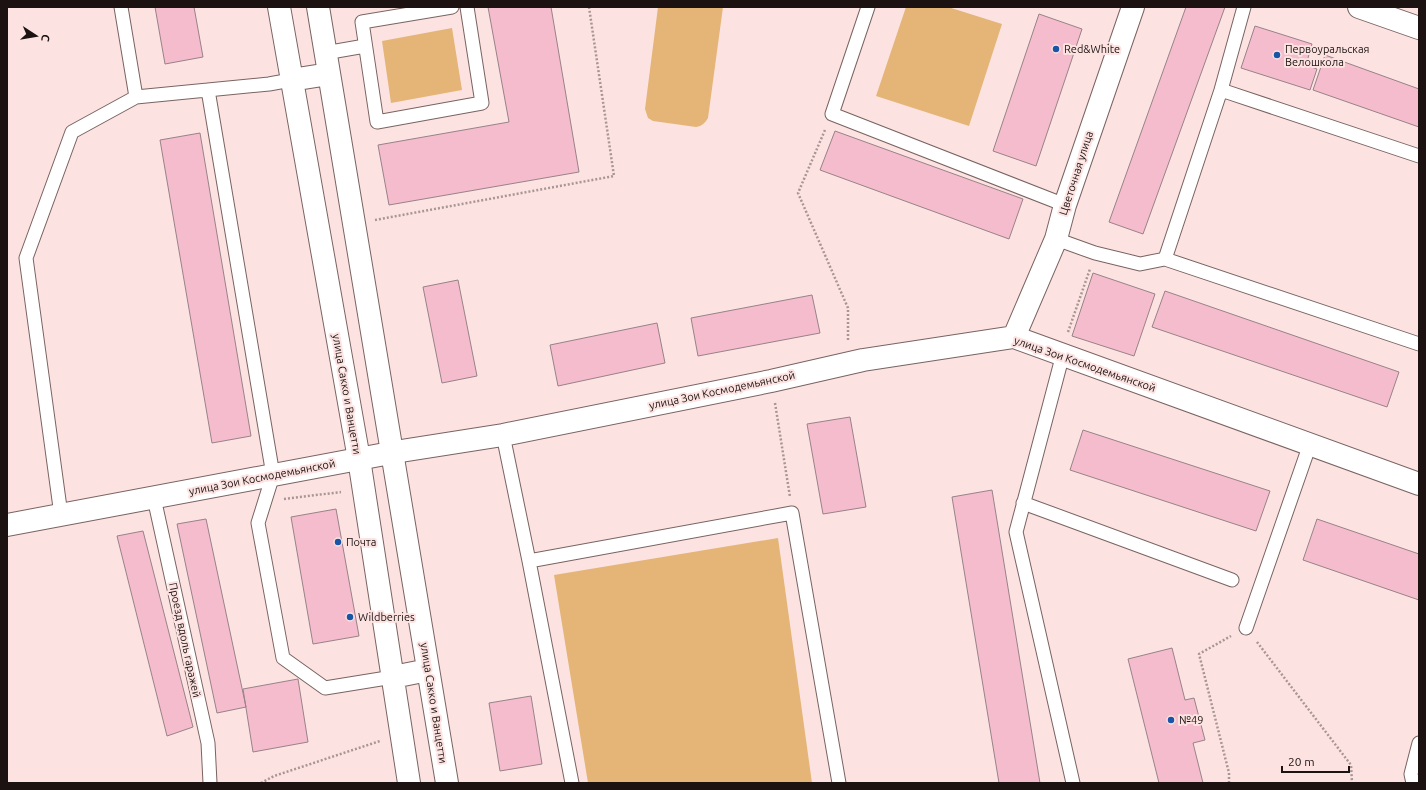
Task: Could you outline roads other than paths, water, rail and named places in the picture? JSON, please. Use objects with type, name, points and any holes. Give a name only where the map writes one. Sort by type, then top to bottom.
[{"type":"street","name":"улица Сакко и Ванцетти","points":[[279,7],[359,459],[409,783]]},
{"type":"street","name":"улица Сакко и Ванцетти","points":[[318,7],[447,783]]},
{"type":"street","name":"Цветочная улица","points":[[1014,337],[1056,239],[1065,205],[1133,7]]},
{"type":"street","points":[[1359,7],[1419,28]]},
{"type":"street","points":[[291,80],[327,64]]},
{"type":"street","name":"улица Зои Космодемьянской","points":[[7,525],[392,453],[503,435],[771,381],[848,363],[1014,337],[1065,345],[1310,444],[1419,484]]},
{"type":"street","points":[[393,677],[428,670]]},
{"type":"lane","points":[[120,7],[136,98]]},
{"type":"lane","points":[[452,7],[362,22],[376,122],[482,103],[467,7]]},
{"type":"lane","points":[[868,7],[832,114],[1065,205]]},
{"type":"lane","points":[[1165,259],[1221,90],[1244,7]]},
{"type":"lane","points":[[327,64],[365,46]]},
{"type":"lane","points":[[61,515],[26,258],[72,132],[136,98],[269,84],[291,80]]},
{"type":"lane","points":[[208,90],[273,475],[258,523],[283,658],[325,688],[393,677]]},
{"type":"lane","points":[[1221,90],[1419,156]]},
{"type":"lane","points":[[1056,239],[1095,253],[1140,264],[1165,259],[1419,344]]},
{"type":"lane","points":[[1065,345],[1016,532],[1073,783]]},
{"type":"lane","points":[[503,435],[572,783]]},
{"type":"lane","points":[[1246,628],[1310,444]]},
{"type":"lane","name":"Проезд вдоль гаражей","points":[[154,498],[208,743],[210,783]]},
{"type":"lane","points":[[1023,503],[1232,580]]},
{"type":"lane","points":[[529,561],[792,513],[839,783]]},
{"type":"lane","points":[[1413,783],[1411,774],[1419,743]]},
{"type":"place","name":"Red&White","points":[[1056,49]]},
{"type":"place","name":"Первоуральская Велошкола","points":[[1277,55]]},
{"type":"place","name":"Почта","points":[[338,542]]},
{"type":"place","name":"Wildberries","points":[[350,617]]},
{"type":"place","name":"№49","points":[[1171,720]]}]
